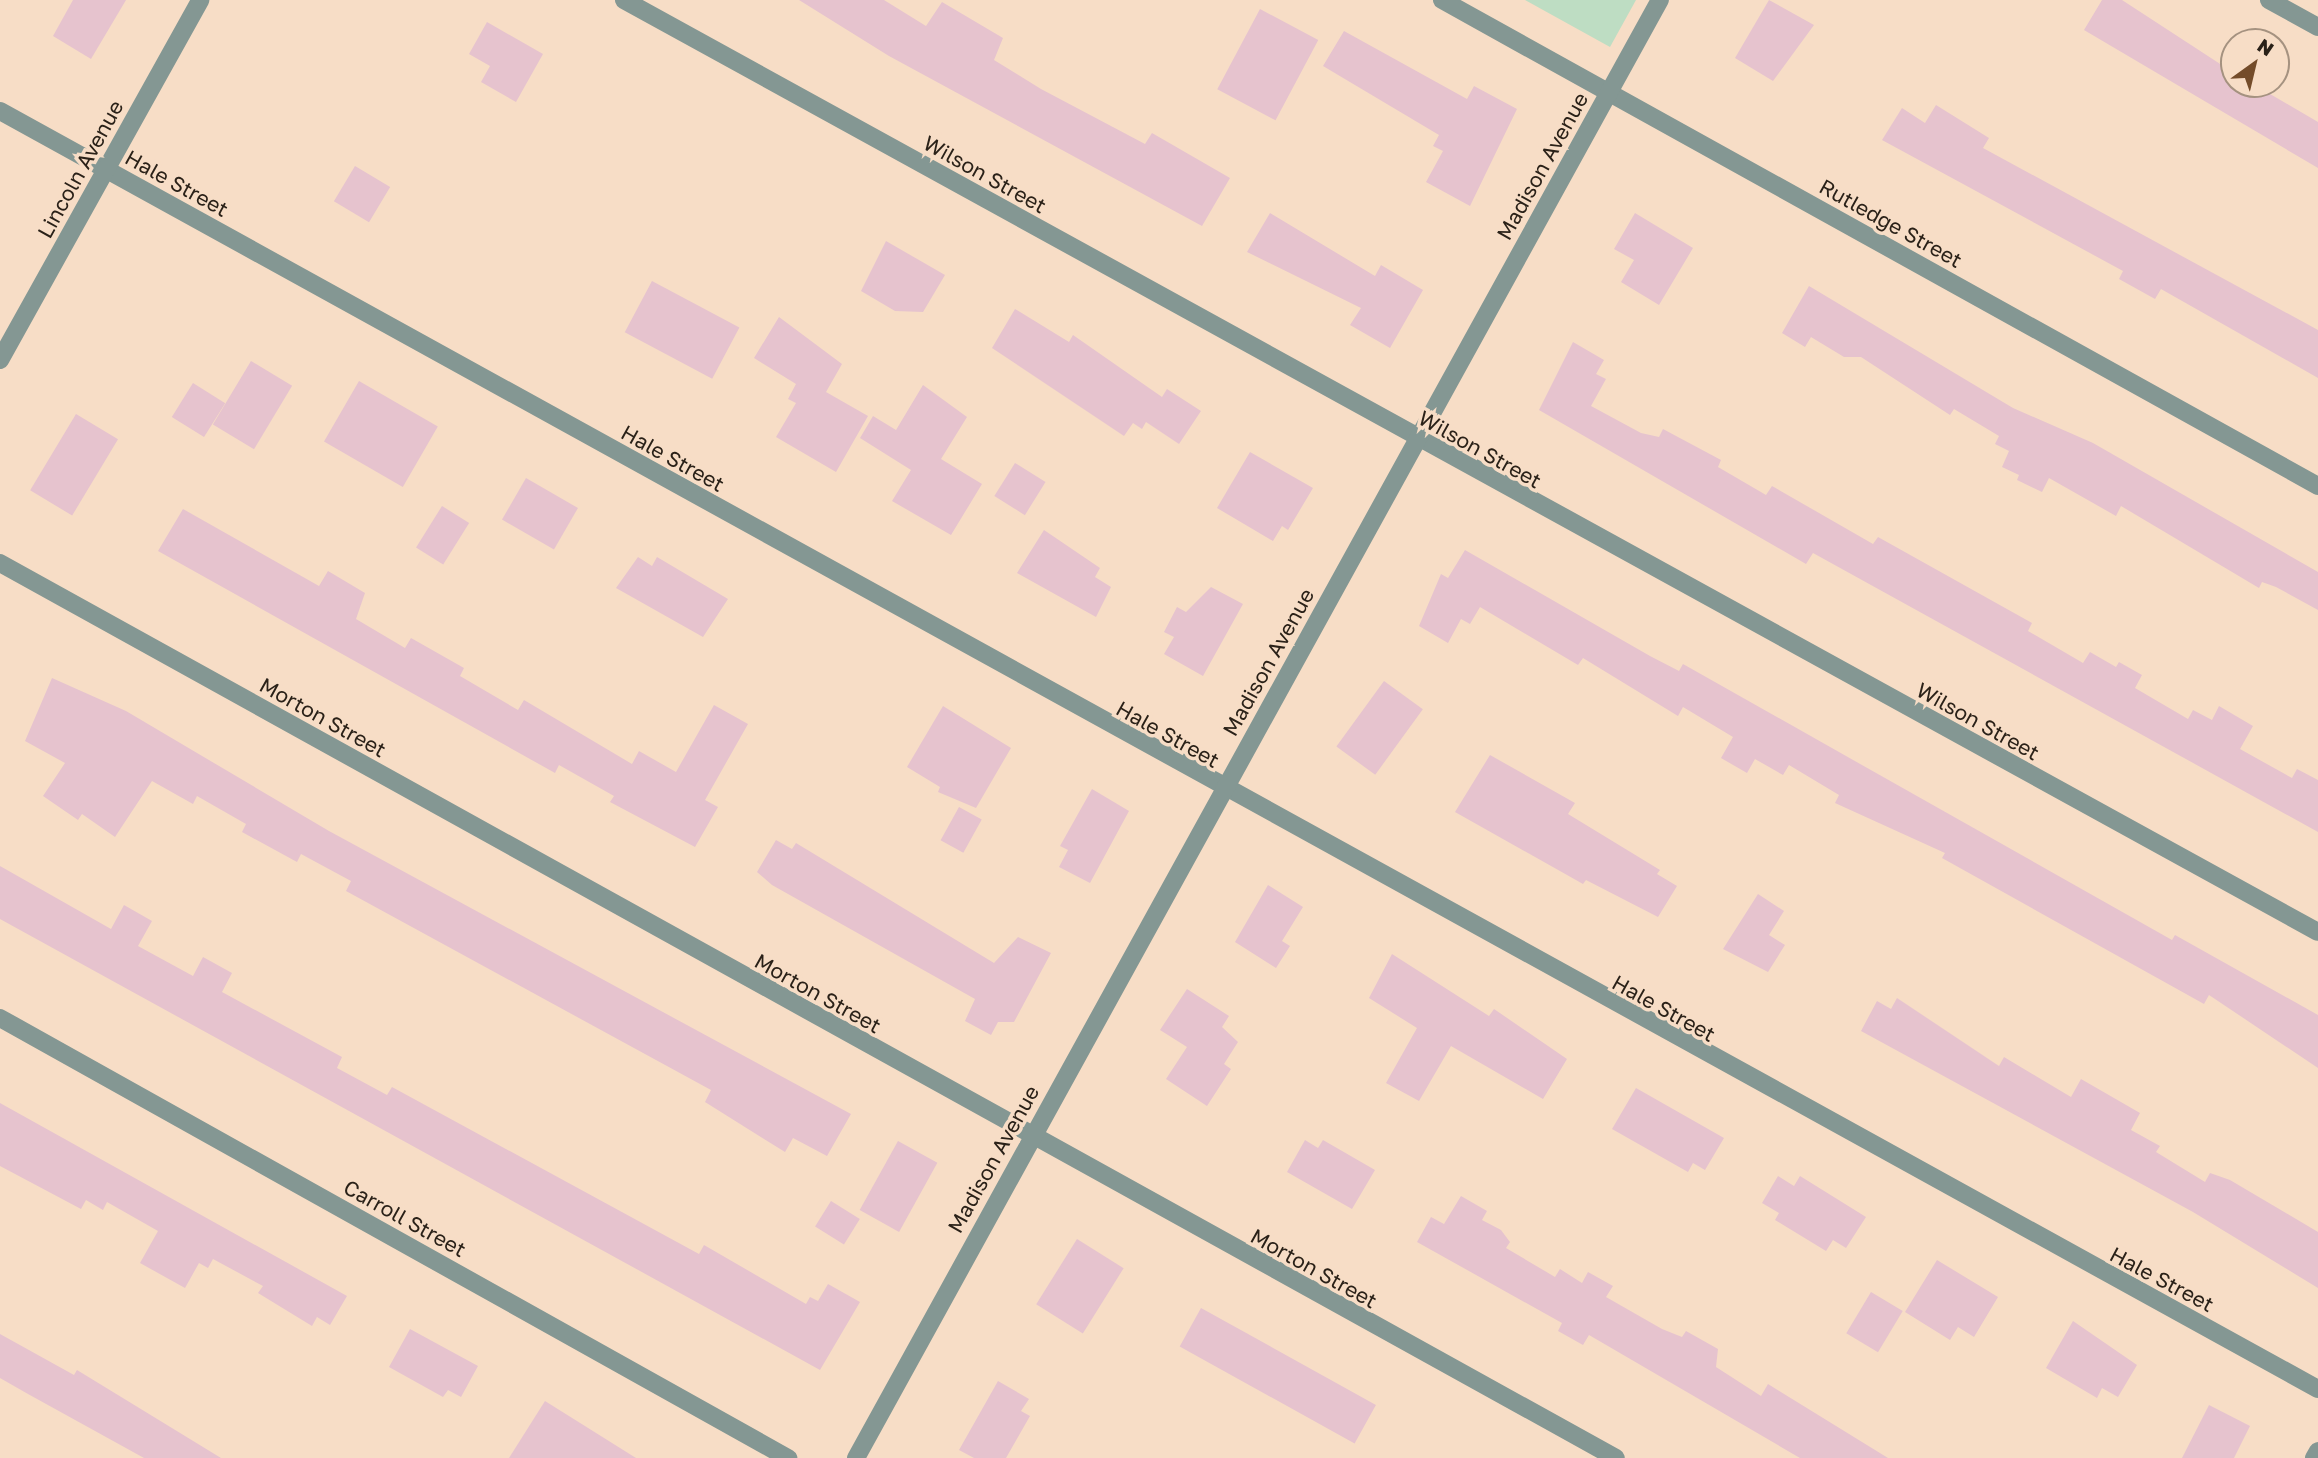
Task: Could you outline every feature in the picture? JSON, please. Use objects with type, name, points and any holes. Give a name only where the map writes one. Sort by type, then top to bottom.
[{"type":"street","name":"Lincoln Avenue","points":[[0,360],[200,0]]},
{"type":"street","name":"Wilson Street","points":[[624,0],[1416,440],[2318,932]]},
{"type":"street","name":"Rutledge Street","points":[[1442,0],[2318,486]]},
{"type":"street","name":"Madison Avenue","points":[[856,1458],[1660,0]]},
{"type":"street","points":[[2269,0],[2318,27]]},
{"type":"street","name":"Hale Street","points":[[0,111],[1223,790],[2318,1389]]},
{"type":"street","name":"Morton Street","points":[[0,563],[1031,1137],[1616,1458]]},
{"type":"street","name":"Carroll Street","points":[[0,1018],[789,1458]]},
{"type":"street","points":[[2314,1458],[2318,1451]]},
{"type":"green space","points":[[1525,0],[1636,0],[1610,47]]},
{"type":"building","points":[[73,0],[126,0],[91,59],[53,36]]},
{"type":"building","points":[[799,0],[884,0],[926,26],[942,2],[1003,38],[994,60],[1041,89],[1145,144],[1152,133],[1230,178],[1202,226],[889,56]]},
{"type":"building","points":[[1769,0],[1814,25],[1773,81],[1735,58]]},
{"type":"building","points":[[2102,0],[2122,0],[2220,64],[2220,98],[2277,98],[2318,122],[2318,168],[2084,30]]},
{"type":"building","points":[[1260,9],[1318,40],[1276,120],[1217,89]]},
{"type":"building","points":[[487,22],[543,54],[516,102],[481,82],[490,66],[469,54]]},
{"type":"building","points":[[1344,31],[1467,99],[1474,86],[1517,109],[1470,206],[1426,182],[1443,151],[1433,146],[1439,135],[1323,66]]},
{"type":"building","points":[[1936,105],[1989,138],[1983,148],[2318,330],[2318,378],[2161,289],[2155,299],[2119,279],[2123,271],[1882,140],[1902,108],[1925,123]]},
{"type":"building","points":[[355,166],[390,187],[369,222],[334,201]]},
{"type":"building","points":[[1270,213],[1375,276],[1381,265],[1423,290],[1390,348],[1350,325],[1361,308],[1247,252]]},
{"type":"building","points":[[1635,213],[1693,248],[1659,305],[1621,282],[1634,260],[1614,249]]},
{"type":"building","points":[[886,241],[945,275],[923,312],[895,311],[861,291]]},
{"type":"building","points":[[652,281],[739,327],[712,379],[625,332]]},
{"type":"building","points":[[1809,286],[2013,408],[2093,443],[2318,572],[2318,610],[2276,587],[2262,582],[2259,588],[2121,506],[2116,516],[2049,478],[2042,492],[2017,480],[2019,475],[2002,467],[2009,451],[1995,444],[1999,436],[1954,409],[1950,415],[1861,357],[1844,357],[1811,337],[1805,347],[1782,333]]},
{"type":"building","points":[[1015,309],[1069,342],[1073,335],[1162,397],[1167,389],[1201,411],[1179,444],[1146,422],[1142,429],[1133,423],[1124,436],[992,348]]},
{"type":"building","points":[[779,317],[842,364],[826,392],[868,416],[836,472],[776,437],[796,403],[788,399],[796,384],[754,358]]},
{"type":"building","points":[[1573,342],[1604,360],[1596,374],[1606,379],[1591,406],[1641,433],[1659,437],[1663,429],[1721,460],[1718,467],[1766,495],[1772,486],[1873,544],[1878,537],[2032,623],[2028,631],[2083,663],[2090,652],[2116,667],[2119,662],[2142,675],[2135,688],[2188,719],[2193,710],[2212,720],[2219,706],[2253,726],[2240,749],[2292,778],[2297,769],[2318,780],[2318,832],[1813,553],[1806,564],[1539,410]]},
{"type":"building","points":[[251,361],[292,386],[254,449],[213,424]]},
{"type":"building","points":[[359,381],[438,426],[403,487],[324,442]]},
{"type":"building","points":[[193,383],[225,403],[204,437],[172,417]]},
{"type":"building","points":[[923,385],[967,417],[941,459],[982,484],[951,535],[892,501],[911,470],[860,438],[873,416],[896,430]]},
{"type":"building","points":[[76,414],[118,439],[72,516],[30,490]]},
{"type":"building","points":[[1250,452],[1313,488],[1288,530],[1282,526],[1273,541],[1217,508]]},
{"type":"building","points":[[1015,463],[1046,482],[1025,515],[994,496]]},
{"type":"building","points":[[526,478],[578,508],[554,550],[502,520]]},
{"type":"building","points":[[442,506],[469,523],[443,565],[416,548]]},
{"type":"building","points":[[183,509],[319,586],[328,571],[365,593],[356,619],[405,648],[411,638],[464,668],[460,676],[518,710],[524,700],[632,764],[639,751],[676,772],[714,705],[748,724],[705,800],[718,807],[695,847],[610,802],[614,796],[559,765],[555,773],[158,551]]},
{"type":"building","points":[[1044,530],[1100,568],[1095,577],[1111,587],[1096,617],[1017,573]]},
{"type":"building","points":[[1465,550],[1650,656],[1679,671],[1683,664],[2172,940],[2175,935],[2318,1015],[2318,1068],[2209,995],[2204,1004],[1942,858],[1945,853],[1835,803],[1839,795],[1789,765],[1783,775],[1755,759],[1747,773],[1721,758],[1733,737],[1683,707],[1678,716],[1583,658],[1578,665],[1480,607],[1470,624],[1461,619],[1448,643],[1419,626],[1441,574],[1448,578]]},
{"type":"building","points":[[638,557],[652,566],[657,557],[728,599],[703,637],[616,588]]},
{"type":"building","points":[[1211,587],[1243,604],[1203,676],[1164,654],[1174,637],[1164,632],[1177,607],[1186,612]]},
{"type":"building","points":[[52,678],[126,711],[329,831],[851,1114],[827,1156],[793,1138],[785,1152],[705,1102],[711,1090],[346,891],[351,881],[301,854],[297,862],[242,832],[246,824],[197,796],[193,804],[152,781],[115,837],[82,814],[78,820],[43,796],[65,763],[25,741]]},
{"type":"building","points":[[1384,681],[1423,709],[1375,775],[1336,747]]},
{"type":"building","points":[[943,706],[1011,748],[976,808],[938,792],[940,787],[907,767]]},
{"type":"building","points":[[1490,755],[1575,803],[1568,814],[1660,870],[1657,874],[1677,886],[1658,917],[1586,880],[1583,884],[1455,812]]},
{"type":"building","points":[[1092,789],[1129,811],[1090,883],[1059,867],[1068,850],[1060,846]]},
{"type":"building","points":[[959,807],[982,820],[963,853],[941,840]]},
{"type":"building","points":[[776,840],[792,849],[796,843],[994,963],[1018,937],[1051,953],[1014,1022],[998,1022],[991,1035],[965,1021],[975,999],[772,885],[757,872]]},
{"type":"building","points":[[0,866],[111,929],[124,905],[152,921],[138,946],[193,976],[203,957],[232,973],[222,992],[342,1057],[337,1068],[387,1095],[392,1087],[699,1254],[704,1245],[806,1304],[810,1297],[818,1301],[828,1284],[860,1302],[820,1370],[0,919]]},
{"type":"building","points":[[1268,885],[1303,907],[1282,941],[1290,946],[1276,968],[1235,942]]},
{"type":"building","points":[[1758,894],[1784,911],[1769,935],[1785,945],[1768,972],[1723,949]]},
{"type":"building","points":[[1392,954],[1489,1016],[1494,1009],[1567,1059],[1543,1099],[1451,1046],[1419,1101],[1386,1083],[1417,1028],[1369,998]]},
{"type":"building","points":[[1187,989],[1229,1016],[1222,1027],[1238,1042],[1224,1064],[1231,1069],[1207,1106],[1166,1079],[1187,1047],[1160,1030]]},
{"type":"building","points":[[1897,998],[1999,1066],[2004,1057],[2071,1097],[2081,1079],[2140,1113],[2131,1130],[2160,1146],[2156,1152],[2205,1182],[2210,1173],[2230,1180],[2318,1232],[2318,1288],[2193,1212],[1861,1031],[1877,1001],[1891,1009]]},
{"type":"building","points":[[1636,1088],[1724,1138],[1705,1170],[1693,1163],[1688,1172],[1612,1129]]},
{"type":"building","points":[[0,1103],[347,1296],[330,1325],[317,1317],[312,1326],[258,1293],[263,1286],[213,1259],[208,1268],[199,1263],[185,1288],[140,1263],[158,1231],[107,1202],[103,1210],[86,1200],[81,1209],[0,1166]]},
{"type":"building","points":[[1305,1140],[1318,1148],[1323,1140],[1375,1170],[1352,1209],[1287,1172]]},
{"type":"building","points":[[898,1141],[937,1163],[899,1232],[860,1210]]},
{"type":"building","points":[[1778,1176],[1794,1186],[1800,1176],[1866,1217],[1846,1248],[1833,1240],[1826,1251],[1775,1220],[1779,1213],[1762,1203]]},
{"type":"building","points":[[1461,1196],[1487,1211],[1482,1220],[1501,1230],[1510,1242],[1506,1248],[1555,1277],[1560,1269],[1582,1283],[1588,1272],[1613,1286],[1606,1297],[1662,1329],[1682,1337],[1686,1331],[1718,1349],[1716,1367],[1761,1396],[1768,1384],[1888,1458],[1800,1458],[1589,1335],[1583,1345],[1558,1331],[1562,1323],[1417,1242],[1431,1217],[1444,1224]]},
{"type":"building","points":[[831,1201],[860,1219],[844,1244],[815,1226]]},
{"type":"building","points":[[1077,1239],[1124,1268],[1083,1333],[1036,1304]]},
{"type":"building","points":[[1937,1260],[1998,1297],[1974,1337],[1958,1327],[1950,1340],[1905,1312]]},
{"type":"building","points":[[1871,1292],[1903,1311],[1878,1352],[1846,1333]]},
{"type":"building","points":[[1201,1308],[1376,1405],[1355,1443],[1180,1346]]},
{"type":"building","points":[[2073,1321],[2137,1365],[2118,1397],[2102,1388],[2097,1398],[2046,1368]]},
{"type":"building","points":[[410,1329],[478,1366],[461,1397],[448,1390],[443,1397],[389,1367]]},
{"type":"building","points":[[0,1334],[74,1375],[77,1370],[221,1458],[144,1458],[28,1394],[0,1378]]},
{"type":"building","points":[[998,1381],[1029,1399],[1021,1411],[1030,1416],[1006,1458],[974,1458],[959,1450]]},
{"type":"building","points":[[545,1401],[636,1458],[509,1458]]},
{"type":"building","points":[[2209,1405],[2250,1426],[2234,1458],[2182,1458]]}]
